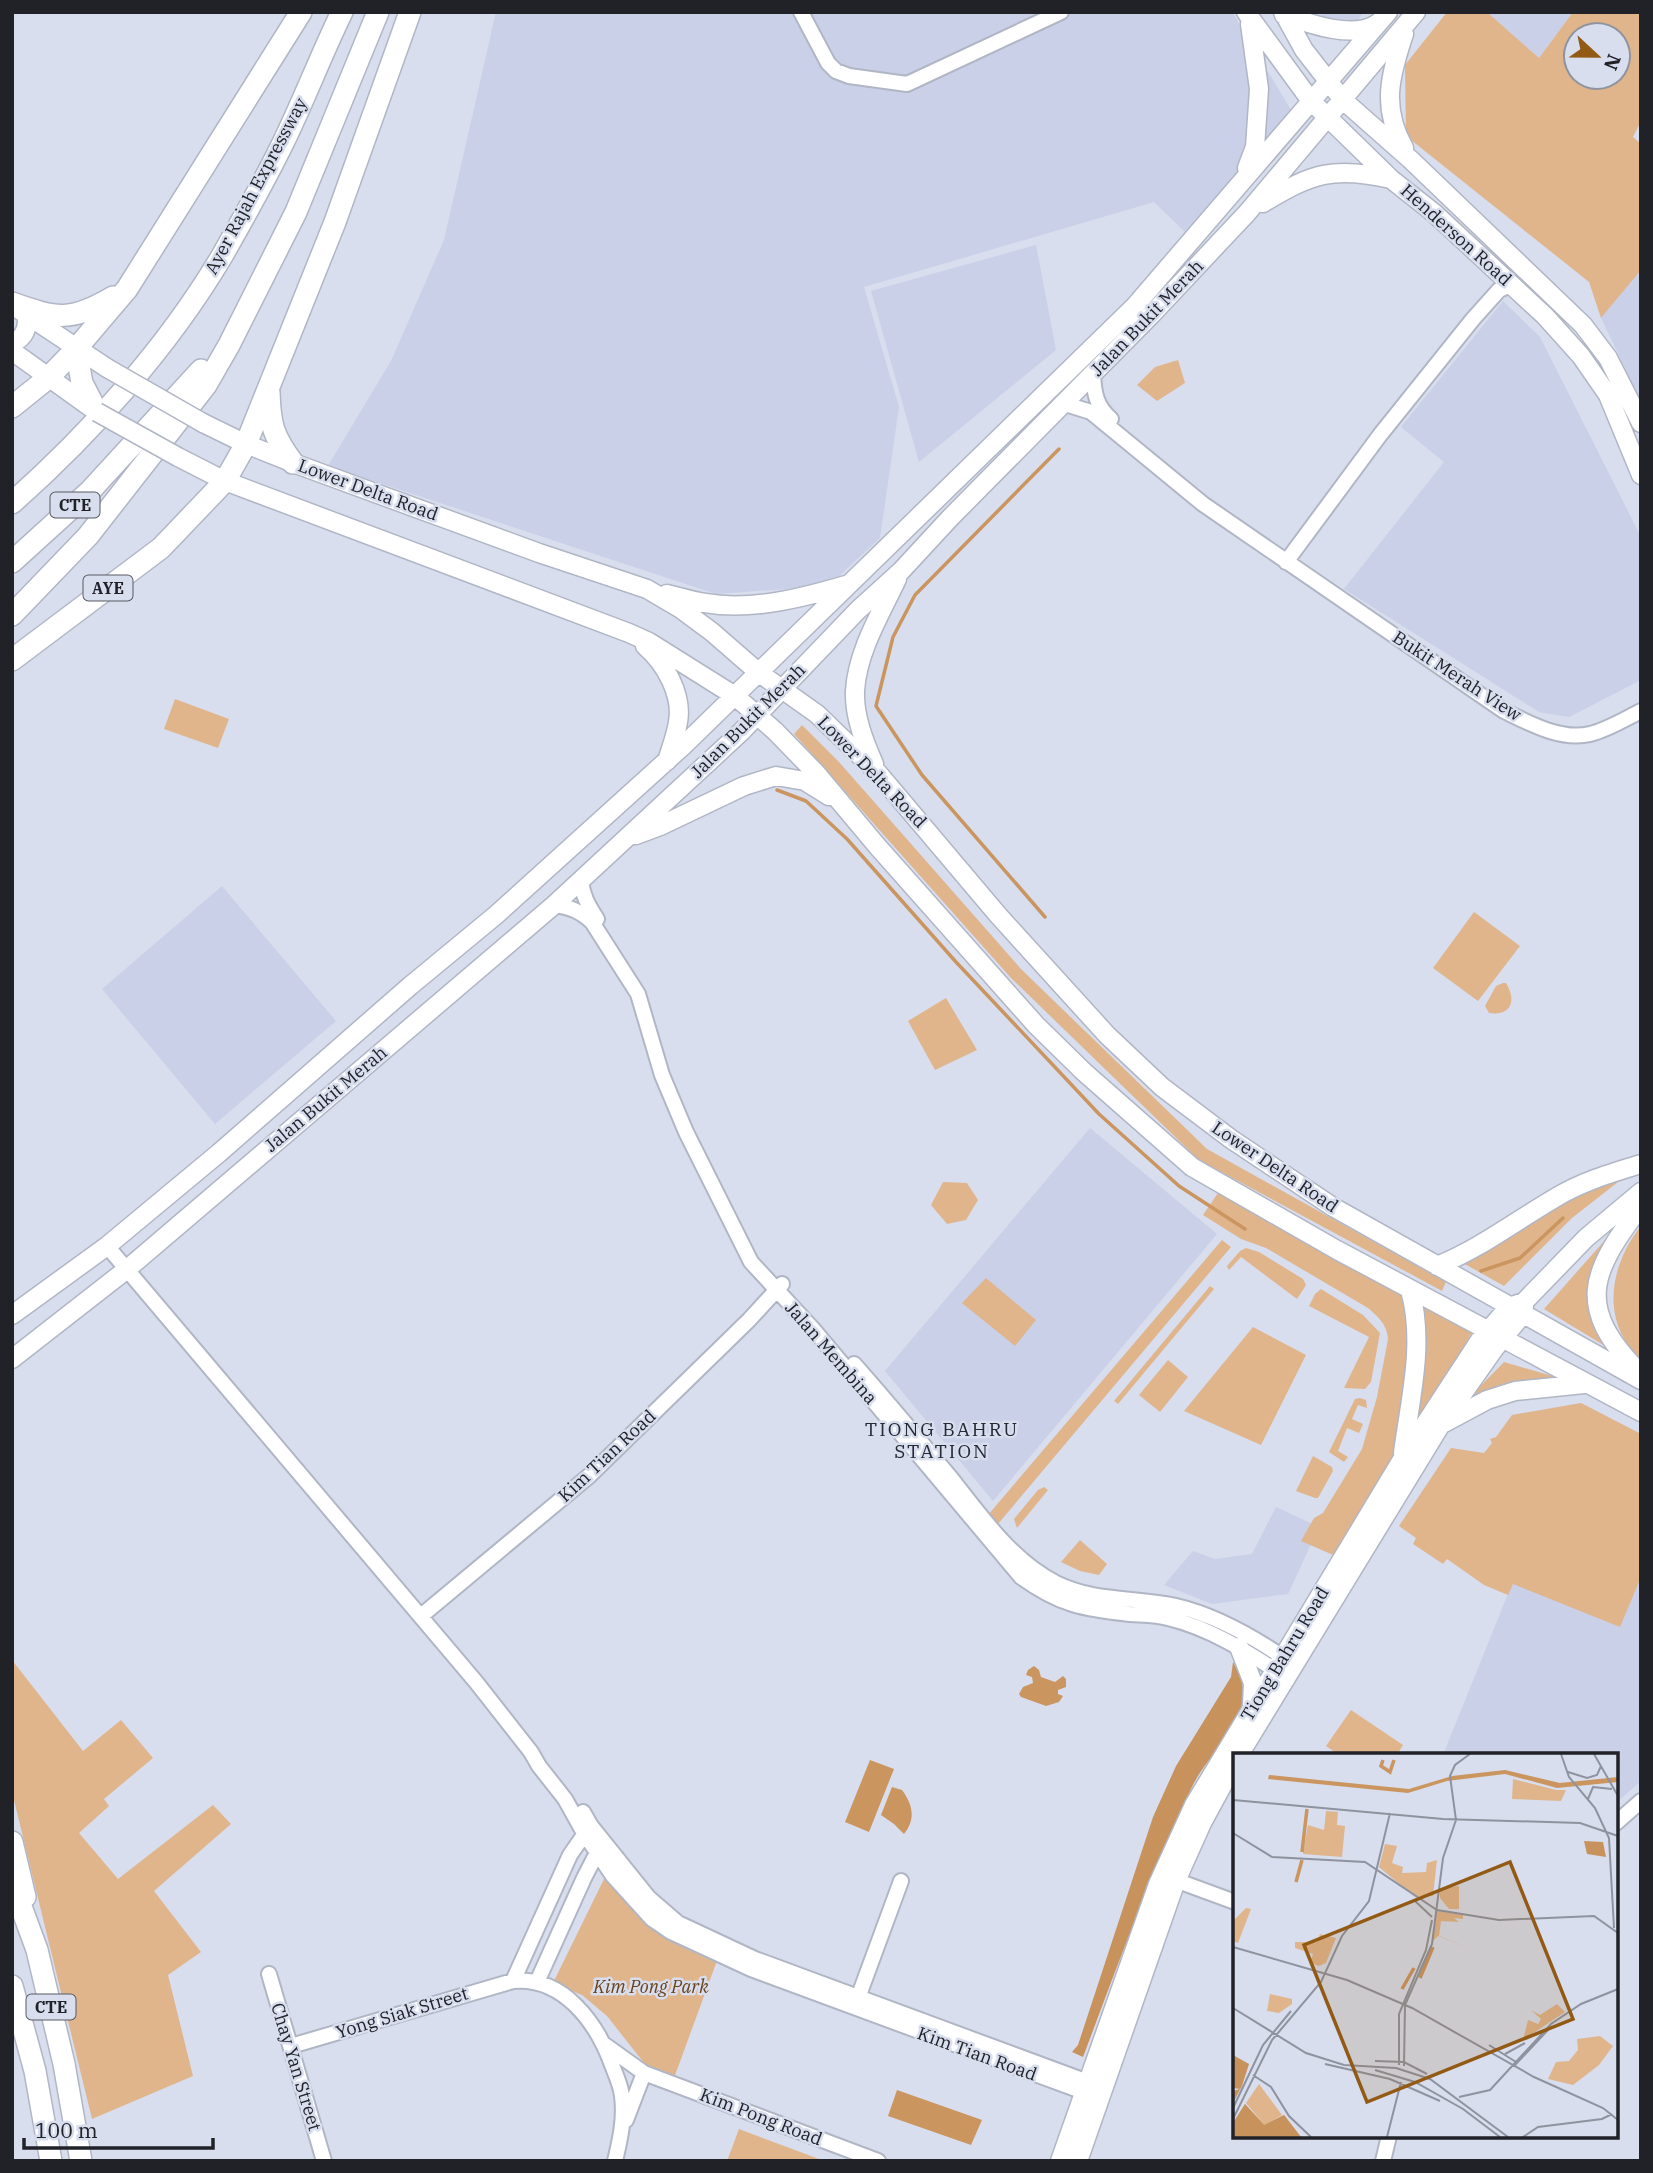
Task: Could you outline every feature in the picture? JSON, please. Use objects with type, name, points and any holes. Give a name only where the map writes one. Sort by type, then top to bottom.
[{"type":"highway","points":[[12,407],[48,378],[127,289],[301,12]]},
{"type":"highway","name":"Ayer Rajah Expressway","points":[[12,503],[55,465],[87,431],[153,354],[197,294],[283,143],[342,12]]},
{"type":"highway","name":"Ayer Rajah Expressway","points":[[12,615],[88,536],[191,406],[229,345],[296,212],[378,12]]},
{"type":"highway","points":[[225,481],[246,444],[335,222],[410,12]]},
{"type":"highway","points":[[17,307],[44,314],[77,315],[127,289]]},
{"type":"highway","name":"Ayer Rajah Expressway","points":[[12,562],[89,492],[207,363],[229,345]]},
{"type":"highway","points":[[76,349],[82,383],[90,405]]},
{"type":"highway","points":[[269,386],[270,414],[276,440],[296,464]]},
{"type":"highway","name":"AYE","points":[[12,660],[161,548],[225,481]]},
{"type":"highway","points":[[12,1842],[37,1950]]},
{"type":"highway","name":"CTE","points":[[12,1882],[37,1950],[64,2064],[81,2161]]},
{"type":"highway","name":"CTE","points":[[12,1986],[35,2071],[51,2161]]},
{"type":"main road","points":[[1283,14],[1332,29],[1370,28],[1384,17]]},
{"type":"main road","name":"Henderson Road","points":[[1283,14],[1304,50],[1343,100],[1411,160],[1583,325],[1608,358],[1641,423]]},
{"type":"main road","points":[[1241,182],[1255,146],[1258,126],[1258,67],[1248,16]]},
{"type":"main road","name":"Henderson Road","points":[[1248,16],[1311,101],[1391,178],[1434,212],[1545,316],[1597,377],[1608,395],[1641,475]]},
{"type":"main road","name":"Jalan Bukit Merah","points":[[12,1315],[107,1246],[219,1153],[410,986],[496,915],[667,761],[1134,307],[1384,17]]},
{"type":"main road","points":[[1411,160],[1395,131],[1390,108],[1390,82],[1393,65],[1412,18]]},
{"type":"main road","name":"Jalan Bukit Merah","points":[[12,1359],[126,1270],[554,905],[758,715],[1247,213],[1412,18]]},
{"type":"main road","points":[[1247,213],[1304,179],[1329,173],[1367,173],[1391,178]]},
{"type":"main road","points":[[12,343],[19,340],[28,324],[17,307]]},
{"type":"main road","name":"Lower Delta Road","points":[[17,307],[107,368],[203,423],[246,444],[647,589],[681,609],[758,672],[817,714],[878,773],[1061,985],[1107,1035],[1162,1087],[1231,1139],[1334,1207],[1437,1266],[1519,1308],[1641,1380]]},
{"type":"main road","name":"Lower Delta Road","points":[[12,351],[90,405],[178,457],[225,481],[629,633],[649,642],[735,696],[816,773],[840,804],[1036,1025],[1084,1072],[1192,1167],[1494,1336],[1641,1412]]},
{"type":"main road","points":[[878,773],[861,735],[855,692],[867,645],[901,571]]},
{"type":"main road","points":[[647,589],[706,604],[742,606],[812,596],[848,584]]},
{"type":"main road","points":[[629,633],[650,651],[667,673],[675,691],[679,722],[667,761]]},
{"type":"main road","points":[[627,838],[660,826],[744,786],[776,776],[805,781],[840,804]]},
{"type":"main road","points":[[1437,1266],[1466,1254],[1557,1197],[1598,1177],[1641,1164]]},
{"type":"main road","name":"Tiong Bahru Road","points":[[1240,1753],[1285,1667],[1403,1458],[1494,1336],[1519,1308],[1586,1238],[1641,1192]]},
{"type":"main road","points":[[1641,1206],[1605,1257],[1596,1299],[1608,1335],[1641,1374]]},
{"type":"main road","points":[[1403,1458],[1417,1348],[1416,1311],[1410,1290]]},
{"type":"main road","name":"Tiong Bahru Road","points":[[1060,2161],[1094,2090],[1194,1805],[1251,1712],[1285,1667],[1440,1426],[1494,1336]]},
{"type":"main road","points":[[1440,1426],[1487,1400],[1515,1391],[1584,1384]]},
{"type":"main road","points":[[1239,1647],[1253,1684],[1251,1712]]},
{"type":"main road","name":"Tiong Bahru Road","points":[[1169,1878],[1233,1766]]},
{"type":"main road","name":"Tiong Bahru Road","points":[[1078,2161],[1094,2090]]},
{"type":"street","points":[[801,12],[828,63],[836,71],[849,76],[907,84],[1061,12]]},
{"type":"street","points":[[1286,557],[1396,405],[1497,281],[1497,271]]},
{"type":"street","points":[[1286,557],[1473,319],[1499,290],[1508,286],[1515,288]]},
{"type":"street","name":"Bukit Merah View","points":[[1093,374],[1094,393],[1105,413],[1166,467],[1286,557],[1504,711],[1556,732],[1585,735],[1641,711]]},
{"type":"street","name":"Bukit Merah View","points":[[1062,403],[1084,408],[1100,418],[1195,498],[1509,704],[1534,717],[1563,727],[1592,727],[1641,703]]},
{"type":"street","name":"Jalan Membina","points":[[581,879],[587,904],[645,990],[669,1073],[724,1192],[758,1257],[821,1339],[1001,1547],[1021,1577],[1056,1599],[1087,1609],[1165,1617],[1187,1623],[1285,1667]]},
{"type":"street","name":"Jalan Membina","points":[[554,905],[569,906],[592,922],[638,993],[662,1075],[686,1132],[751,1262],[779,1287]]},
{"type":"street","name":"Kim Tian Road","points":[[107,1246],[421,1616],[531,1752],[544,1760],[579,1804],[587,1829],[600,1848],[664,1913],[753,1964]]},
{"type":"street","name":"Kim Tian Road","points":[[421,1616],[589,1476],[749,1320],[779,1287]]},
{"type":"street","name":"Jalan Membina","points":[[1001,1547],[1034,1570],[1077,1593],[1175,1606],[1209,1617],[1285,1667]]},
{"type":"street","points":[[1618,1821],[1641,1801]]},
{"type":"street","points":[[513,1981],[570,1855],[587,1829]]},
{"type":"street","points":[[600,1848],[537,1982],[566,1997],[575,2005],[588,2018],[605,2045],[622,2095],[622,2132]]},
{"type":"street","name":"Kim Tian Road","points":[[600,1848],[613,1876],[652,1919],[671,1932],[1094,2090]]},
{"type":"street","points":[[584,1878],[600,1873],[613,1876]]},
{"type":"street","points":[[1169,1878],[1233,1901]]},
{"type":"street","points":[[856,2002],[901,1881]]},
{"type":"street","name":"Chay Yan Street","points":[[269,1974],[324,2161]]},
{"type":"street","name":"Yong Siak Street","points":[[291,2046],[513,1981],[537,1982]]},
{"type":"street","name":"Kim Pong Road","points":[[605,2045],[644,2073],[878,2161]]},
{"type":"street","points":[[615,2161],[622,2132],[644,2073]]},
{"type":"street","points":[[1383,2161],[1389,2138]]},
{"type":"shaded area","points":[[496,12],[1232,12],[1291,110],[1186,233],[1154,202],[864,287],[899,407],[880,538],[839,576],[799,588],[716,594],[328,466],[391,361],[444,240]]},
{"type":"shaded area","points":[[1320,12],[1364,12],[1340,42]]},
{"type":"shaded area","points":[[1487,12],[1573,12],[1566,21],[1562,21],[1562,27],[1539,58]]},
{"type":"shaded area","points":[[1036,245],[1056,350],[919,462],[871,291]]},
{"type":"shaded area","points":[[1641,270],[1641,401],[1601,318]]},
{"type":"shaded area","points":[[1503,301],[1540,337],[1641,537],[1641,680],[1569,717],[1539,712],[1344,589],[1444,462],[1401,427]]},
{"type":"shaded area","points":[[222,886],[336,1021],[215,1124],[102,989]]},
{"type":"shaded area","points":[[1090,1128],[1217,1234],[993,1501],[885,1371]]},
{"type":"shaded area","points":[[1581,1403],[1641,1434],[1641,1781],[1618,1801],[1618,1753],[1444,1753],[1512,1584],[1512,1415]]},
{"type":"shaded area","points":[[1276,1507],[1319,1527],[1288,1594],[1212,1604],[1164,1585],[1193,1551],[1215,1559],[1252,1554]]},
{"type":"shaded area","points":[[1233,1662],[1243,1689],[1237,1719],[1197,1778],[1176,1822],[1134,1922],[1083,2057],[1072,2052],[1078,2045],[1153,1817],[1176,1766],[1231,1677]]},
{"type":"shaded area","points":[[1034,1666],[1041,1677],[1055,1682],[1063,1676],[1066,1679],[1066,1687],[1058,1690],[1058,1694],[1063,1696],[1059,1702],[1046,1706],[1021,1697],[1019,1694],[1023,1687],[1033,1683],[1032,1677],[1026,1675]]},
{"type":"shaded area","points":[[870,1760],[894,1769],[869,1832],[845,1822]]},
{"type":"shaded area","points":[[892,1787],[902,1790],[911,1807],[912,1817],[904,1834],[881,1815]]},
{"type":"shaded area","points":[[897,2090],[982,2120],[971,2145],[888,2116]]},
{"type":"green space","points":[[1447,12],[1487,12],[1539,58],[1562,27],[1562,91],[1632,91],[1632,21],[1566,21],[1573,12],[1641,12],[1641,121],[1633,137],[1641,144],[1641,270],[1601,318],[1589,282],[1406,136],[1405,65]]},
{"type":"green space","points":[[1178,360],[1185,383],[1157,401],[1137,385],[1155,367]]},
{"type":"green space","points":[[175,699],[229,719],[218,748],[164,729]]},
{"type":"green space","points":[[802,725],[839,762],[1021,969],[1207,1149],[1446,1282],[1442,1291],[1199,1160],[1011,978],[794,734]]},
{"type":"green space","points":[[1474,912],[1520,946],[1478,1001],[1433,968]]},
{"type":"green space","points":[[1506,983],[1511,996],[1510,1006],[1502,1012],[1489,1013],[1485,1006],[1496,986]]},
{"type":"green space","points":[[946,998],[977,1050],[935,1070],[908,1021]]},
{"type":"green space","points":[[1627,1175],[1572,1218],[1504,1286],[1463,1263],[1560,1204]]},
{"type":"green space","points":[[943,1182],[967,1183],[978,1200],[966,1220],[947,1224],[931,1205]]},
{"type":"green space","points":[[1220,1190],[1474,1329],[1340,1558],[1301,1541],[1314,1518],[1323,1513],[1362,1449],[1377,1397],[1388,1339],[1386,1329],[1368,1308],[1266,1248],[1241,1239],[1203,1215]]},
{"type":"green space","points":[[1637,1204],[1597,1287],[1610,1349],[1544,1309]]},
{"type":"green space","points":[[1641,1226],[1641,1360],[1619,1329],[1614,1294],[1622,1258]]},
{"type":"green space","points":[[1222,1240],[1231,1247],[998,1524],[988,1515]]},
{"type":"green space","points":[[1246,1248],[1259,1252],[1303,1279],[1306,1285],[1297,1299],[1241,1257],[1229,1270],[1227,1266]]},
{"type":"green space","points":[[986,1278],[1036,1320],[1015,1346],[962,1303]]},
{"type":"green space","points":[[1210,1286],[1214,1289],[1118,1404],[1114,1401]]},
{"type":"green space","points":[[1321,1289],[1363,1315],[1380,1333],[1371,1382],[1365,1389],[1344,1388],[1369,1337],[1309,1306]]},
{"type":"green space","points":[[1253,1327],[1306,1355],[1261,1445],[1184,1411]]},
{"type":"green space","points":[[1168,1360],[1188,1377],[1160,1412],[1139,1395]]},
{"type":"green space","points":[[1504,1362],[1559,1378],[1460,1407]]},
{"type":"green space","points":[[1355,1399],[1366,1400],[1367,1408],[1358,1405],[1352,1419],[1363,1424],[1359,1433],[1347,1428],[1338,1451],[1348,1457],[1344,1462],[1329,1452]]},
{"type":"green space","points":[[1581,1403],[1641,1434],[1641,1577],[1620,1627],[1513,1584],[1508,1595],[1484,1585],[1447,1559],[1443,1564],[1413,1544],[1416,1538],[1399,1526],[1451,1448],[1484,1453],[1492,1443],[1490,1439],[1496,1437],[1512,1415]]},
{"type":"green space","points":[[1313,1456],[1332,1467],[1333,1471],[1318,1498],[1296,1491]]},
{"type":"green space","points":[[1044,1487],[1048,1490],[1017,1528],[1014,1519],[1038,1490]]},
{"type":"green space","points":[[1080,1540],[1107,1564],[1099,1575],[1080,1571],[1061,1562]]},
{"type":"green space","points":[[12,1660],[83,1751],[121,1720],[153,1758],[104,1799],[109,1806],[79,1833],[118,1879],[213,1805],[231,1824],[154,1891],[201,1952],[168,1975],[193,2076],[92,2119],[12,1792]]},
{"type":"green space","points":[[1351,1710],[1403,1745],[1398,1753],[1336,1753],[1326,1746]]},
{"type":"green space","name":"Kim Pong Park","points":[[605,1877],[642,1919],[718,1958],[674,2078],[648,2068],[607,2016],[582,1995],[553,1983]]},
{"type":"green space","points":[[739,2129],[819,2159],[819,2161],[727,2161]]},
{"type":"waterway","points":[[1045,917],[922,775],[876,706],[893,637],[915,595],[1059,449]]},
{"type":"waterway","points":[[777,790],[806,801],[847,839],[956,962],[1099,1114],[1179,1186],[1245,1229]]},
{"type":"waterway","points":[[1481,1271],[1520,1258],[1563,1218]]},
{"type":"district","name":"TIONG BAHRU STATION","points":[[942,1440]]}]
